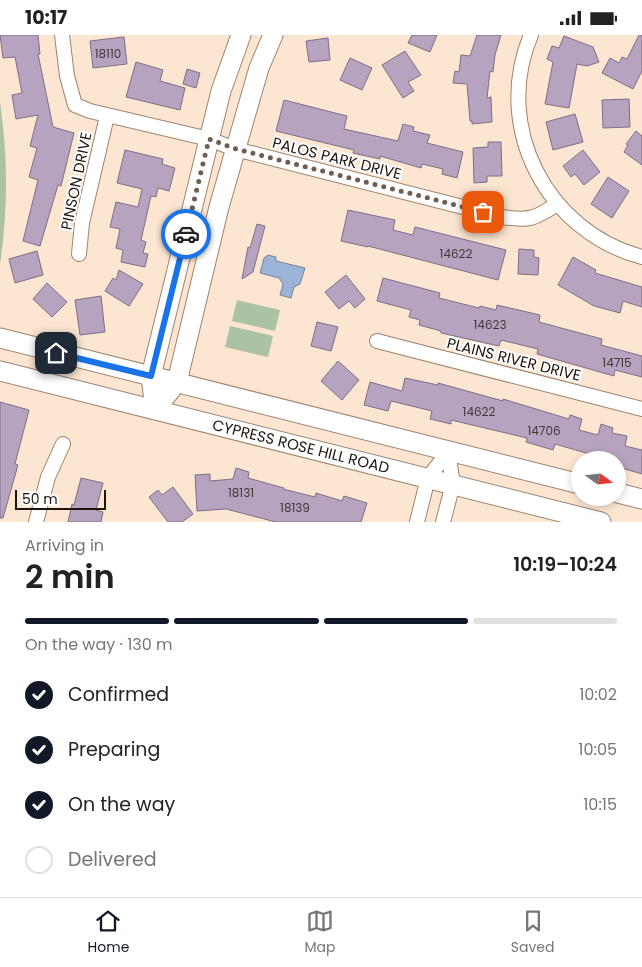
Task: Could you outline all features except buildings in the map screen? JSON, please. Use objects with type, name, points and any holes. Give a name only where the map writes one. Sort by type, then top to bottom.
[{"type":"main road","points":[[155,410],[151,376],[221,91],[241,35]]},
{"type":"main road","points":[[155,410],[178,383],[219,207],[259,68],[273,35]]},
{"type":"main road","name":"CYPRESS ROSE HILL ROAD","points":[[0,338],[571,482]]},
{"type":"main road","name":"CYPRESS ROSE HILL ROAD","points":[[0,371],[601,522]]},
{"type":"main road","points":[[626,495],[642,499]]},
{"type":"street","name":"PALOS PARK DRIVE","points":[[62,35],[67,76],[75,105],[107,116],[209,139],[236,149],[502,217],[520,219],[538,217],[557,204]]},
{"type":"street","points":[[531,35],[521,71],[518,97],[521,128],[529,157],[540,179],[557,204],[577,224],[600,240],[629,254],[642,257]]},
{"type":"street","name":"PINSON DRIVE","points":[[79,254],[82,223],[107,116]]},
{"type":"street","name":"PLAINS RIVER DRIVE","points":[[377,341],[642,409]]},
{"type":"street","points":[[36,522],[48,477],[63,444]]},
{"type":"street","points":[[417,522],[428,477],[448,452]]},
{"type":"street","points":[[443,522],[453,484],[448,452]]},
{"type":"green space","points":[[0,102],[6,183],[0,264]]},
{"type":"green space","points":[[237,300],[280,310],[275,331],[232,321]]},
{"type":"green space","points":[[230,326],[273,336],[268,357],[225,347]]},
{"type":"water","points":[[268,255],[276,257],[276,261],[305,268],[300,284],[294,287],[291,298],[280,295],[283,284],[279,278],[260,273],[264,258]]},
{"type":"way so far","points":[[186,234],[209,139],[236,149],[483,212]]},
{"type":"route","points":[[56,353],[151,376],[186,234]]}]
